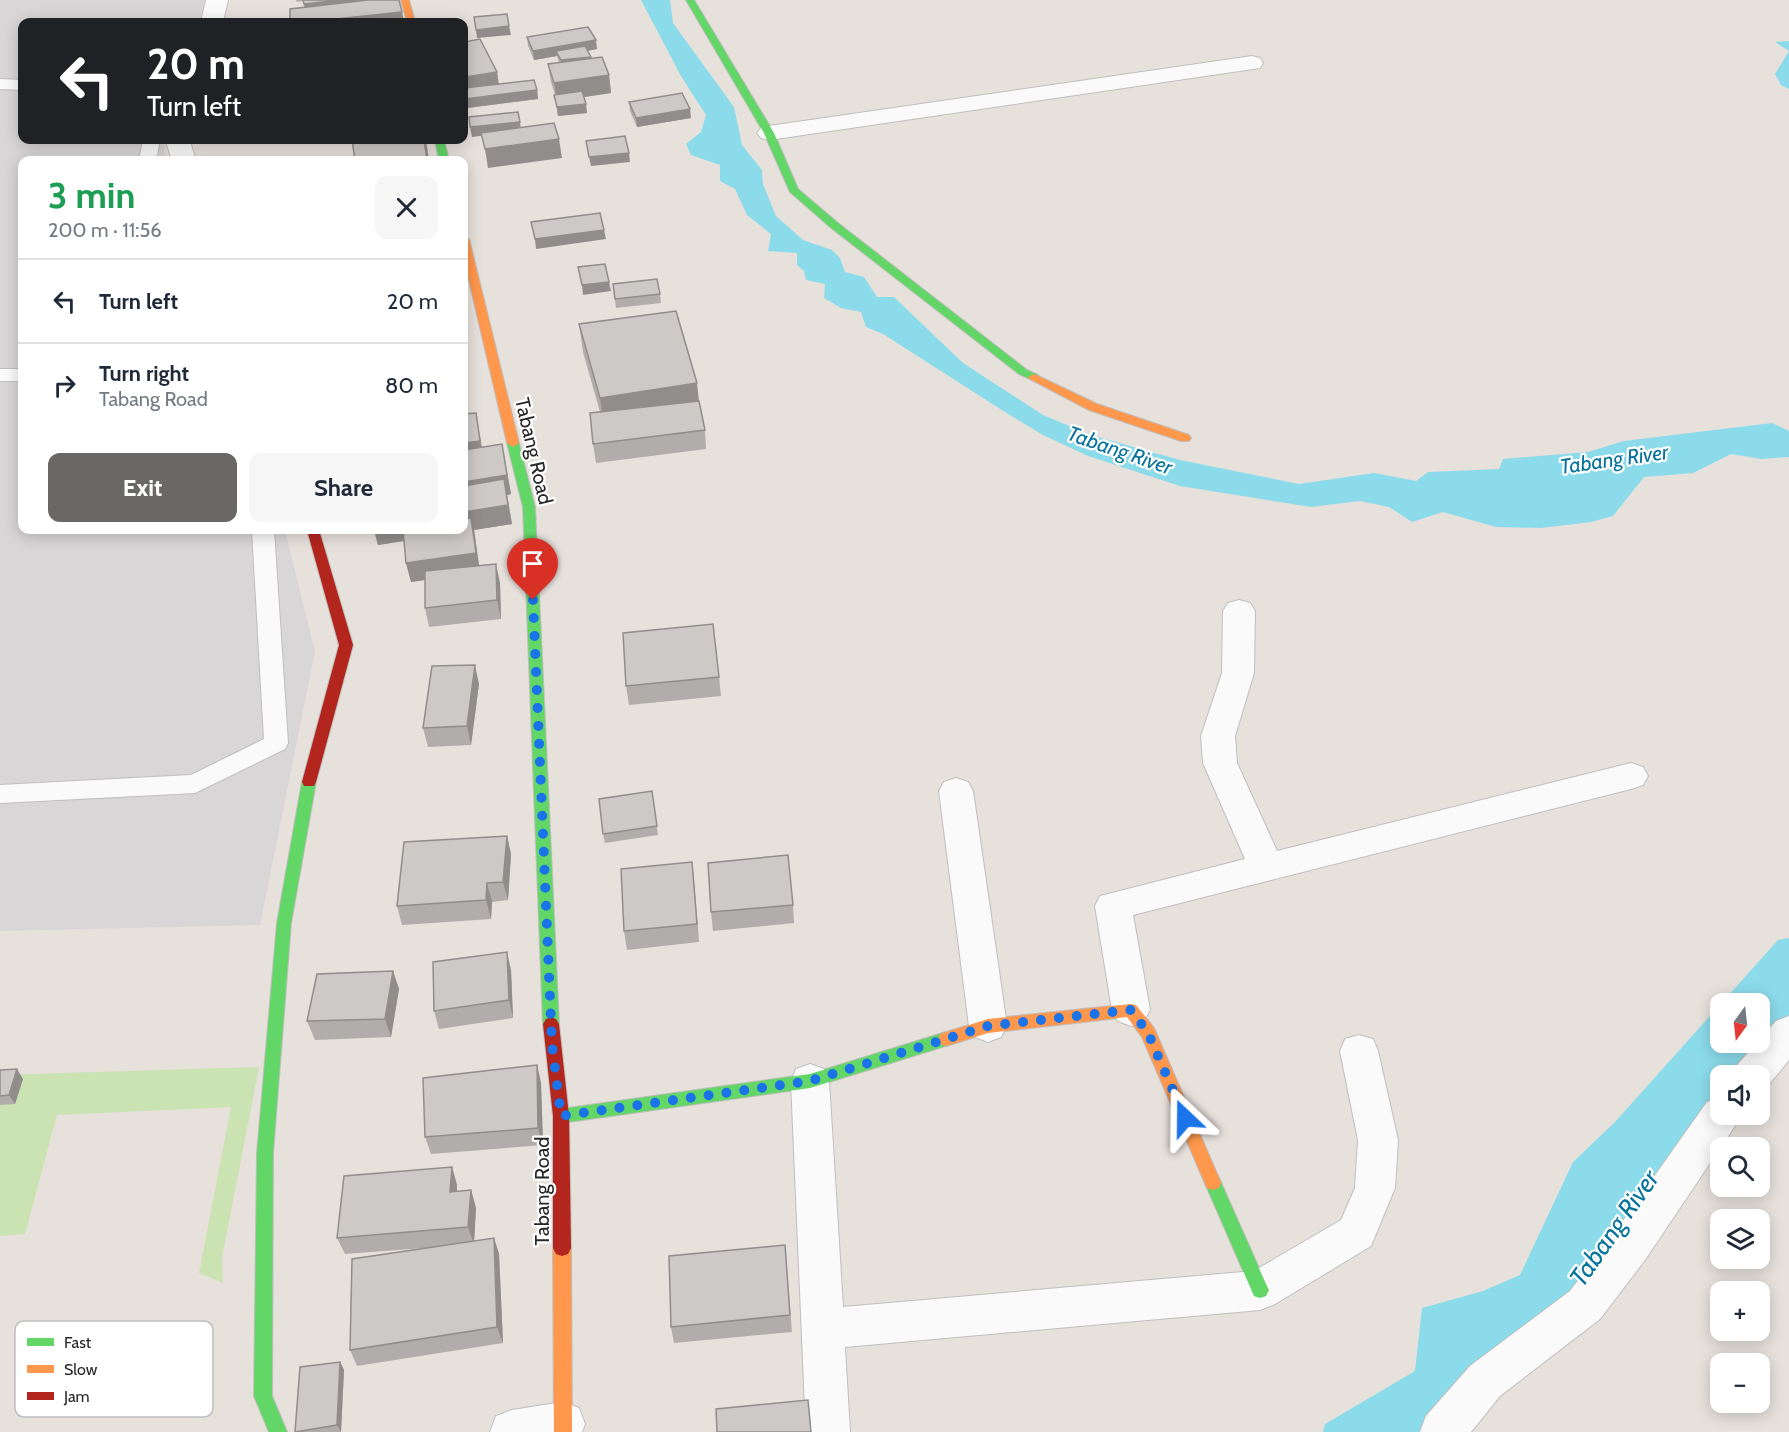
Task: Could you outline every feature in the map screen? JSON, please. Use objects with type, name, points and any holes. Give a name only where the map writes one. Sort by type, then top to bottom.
[{"type":"street","points":[[213,18],[217,0]]},
{"type":"street","points":[[405,0],[410,18]]},
{"type":"street","points":[[690,0],[769,133],[794,190],[834,225],[1015,365],[1093,407],[1185,438]]},
{"type":"street","points":[[769,133],[1252,63]]},
{"type":"street","name":"Tabang Road","points":[[468,255],[529,507],[552,1045],[561,1116],[563,1428]]},
{"type":"street","points":[[278,1432],[263,1396],[265,1165],[283,935],[312,768],[346,645],[314,534]]},
{"type":"street","points":[[1239,611],[1238,672],[1218,736],[1220,763],[1266,867]]},
{"type":"street","points":[[1260,1290],[1148,1033],[1131,1010],[1113,906],[1631,776]]},
{"type":"street","points":[[956,791],[988,1026]]},
{"type":"street","points":[[561,1116],[810,1081],[988,1026],[1131,1010]]},
{"type":"street","points":[[1761,1065],[1789,1032]]},
{"type":"street","points":[[821,1329],[1260,1290],[1356,1233],[1375,1188],[1378,1140],[1359,1051]]},
{"type":"street","points":[[810,1081],[828,1432]]},
{"type":"street","points":[[1442,1432],[1485,1381],[1585,1305],[1630,1246],[1713,1125]]},
{"type":"street","points":[[512,1432],[563,1428]]},
{"type":"lane","points":[[0,84],[18,85]]},
{"type":"lane","points":[[0,375],[18,375]]},
{"type":"lane","points":[[0,794],[195,784],[276,743],[263,534]]},
{"type":"shaded area","points":[[0,0],[207,0],[205,18],[18,18],[18,144],[164,144],[165,156],[18,156],[18,534],[286,534],[315,652],[260,925],[0,931]]},
{"type":"green space","points":[[259,1067],[222,1258],[223,1283],[199,1273],[231,1107],[57,1115],[25,1234],[0,1236],[0,1075]]},
{"type":"water","name":"Tabang River","points":[[641,0],[670,0],[673,23],[734,107],[742,145],[762,170],[763,184],[776,216],[803,240],[832,250],[840,258],[845,272],[864,277],[877,297],[894,297],[963,363],[1043,415],[1091,435],[1180,460],[1299,484],[1374,473],[1416,481],[1428,472],[1499,469],[1503,459],[1588,452],[1624,441],[1772,423],[1789,431],[1789,457],[1761,459],[1731,454],[1693,473],[1644,477],[1613,516],[1591,522],[1541,528],[1496,527],[1443,512],[1412,522],[1389,507],[1360,501],[1311,507],[1180,486],[1088,456],[1043,435],[883,334],[866,327],[861,312],[841,308],[824,298],[825,284],[806,280],[804,271],[797,265],[797,253],[768,251],[771,234],[747,215],[735,189],[720,181],[720,165],[691,155],[686,144],[701,132],[706,115],[681,76]]},
{"type":"water","points":[[1789,41],[1789,51],[1775,42]]},
{"type":"water","points":[[1789,51],[1789,89],[1781,85],[1775,74]]},
{"type":"water","points":[[1789,938],[1789,1021],[1770,1040],[1770,993],[1731,993],[1778,940]]},
{"type":"water","name":"Tabang River","points":[[1710,1016],[1710,1053],[1758,1053],[1746,1065],[1710,1065],[1710,1112],[1672,1168],[1578,1288],[1424,1432],[1323,1432],[1325,1424],[1415,1371],[1422,1308],[1483,1291],[1520,1275],[1573,1162],[1615,1122]]},
{"type":"building","points":[[303,0],[341,0],[304,4]]},
{"type":"building","points":[[368,0],[399,0],[402,12],[346,18],[290,18],[290,9]]},
{"type":"building","points":[[507,14],[509,26],[476,30],[474,17]]},
{"type":"building","points":[[588,27],[596,40],[533,51],[527,37]]},
{"type":"building","points":[[480,39],[497,72],[468,77],[468,41]]},
{"type":"building","points":[[585,46],[591,57],[561,60],[556,51]]},
{"type":"building","points":[[602,57],[609,75],[554,83],[548,64]]},
{"type":"building","points":[[534,80],[537,90],[468,99],[468,88]]},
{"type":"building","points":[[582,91],[586,104],[557,107],[554,95]]},
{"type":"building","points":[[682,93],[690,109],[636,118],[629,102]]},
{"type":"building","points":[[518,112],[520,122],[470,127],[469,117]]},
{"type":"building","points":[[554,123],[559,139],[485,149],[481,133]]},
{"type":"building","points":[[625,136],[629,153],[589,157],[586,141]]},
{"type":"building","points":[[353,144],[425,144],[426,156],[354,156]]},
{"type":"building","points":[[600,213],[604,230],[535,239],[531,222]]},
{"type":"building","points":[[605,264],[609,282],[582,285],[578,267]]},
{"type":"building","points":[[657,279],[660,294],[615,299],[613,284]]},
{"type":"building","points":[[676,311],[697,383],[600,398],[579,324]]},
{"type":"building","points":[[699,401],[705,430],[593,444],[590,413]]},
{"type":"building","points":[[476,413],[480,441],[468,442],[468,414]]},
{"type":"building","points":[[502,444],[507,475],[468,481],[468,449]]},
{"type":"building","points":[[504,479],[508,505],[468,511],[468,485]]},
{"type":"building","points":[[468,518],[471,518],[476,553],[406,563],[403,534],[468,534]]},
{"type":"building","points":[[496,564],[497,600],[425,608],[425,571]]},
{"type":"building","points":[[713,624],[719,677],[626,686],[623,633]]},
{"type":"building","points":[[475,665],[467,726],[423,728],[432,666]]},
{"type":"building","points":[[652,791],[657,826],[603,834],[599,799]]},
{"type":"building","points":[[507,836],[503,882],[487,883],[486,900],[397,906],[404,842]]},
{"type":"building","points":[[788,855],[793,905],[711,912],[708,863]]},
{"type":"building","points":[[692,862],[697,924],[624,931],[621,869]]},
{"type":"building","points":[[507,952],[509,1000],[434,1011],[433,962]]},
{"type":"building","points":[[393,971],[385,1019],[307,1021],[317,974]]},
{"type":"building","points":[[537,1065],[538,1128],[425,1137],[423,1078]]},
{"type":"building","points":[[17,1069],[9,1095],[0,1096],[0,1070]]},
{"type":"building","points":[[452,1167],[450,1192],[471,1190],[468,1227],[337,1238],[344,1176]]},
{"type":"building","points":[[494,1238],[497,1327],[350,1350],[352,1259]]},
{"type":"building","points":[[785,1245],[790,1315],[671,1327],[669,1256]]},
{"type":"building","points":[[340,1362],[337,1425],[295,1432],[300,1367]]},
{"type":"building","points":[[808,1400],[811,1432],[717,1432],[716,1409]]},
{"type":"traffic: fast","points":[[690,0],[769,133],[794,190],[834,225],[1023,372],[1034,377]]},
{"type":"traffic: fast","points":[[440,144],[443,156]]},
{"type":"traffic: fast","points":[[513,443],[529,507],[551,1024]]},
{"type":"traffic: fast","points":[[278,1432],[263,1396],[265,1153],[284,923],[309,782]]},
{"type":"traffic: fast","points":[[561,1116],[810,1081],[946,1039]]},
{"type":"traffic: fast","points":[[1213,1183],[1260,1290]]},
{"type":"traffic: slow","points":[[405,0],[410,18]]},
{"type":"traffic: slow","points":[[468,256],[513,443]]},
{"type":"traffic: slow","points":[[1034,377],[1093,407],[1185,438]]},
{"type":"traffic: slow","points":[[946,1039],[988,1026],[1131,1010],[1148,1033],[1213,1183]]},
{"type":"traffic: slow","points":[[562,1248],[563,1432]]},
{"type":"traffic: jam","points":[[309,782],[346,645],[314,534]]},
{"type":"traffic: jam","points":[[551,1024],[561,1116],[562,1248]]},
{"type":"route","points":[[533,600],[552,1045],[561,1116],[810,1081],[988,1026],[1131,1010],[1148,1033],[1185,1118]]}]
